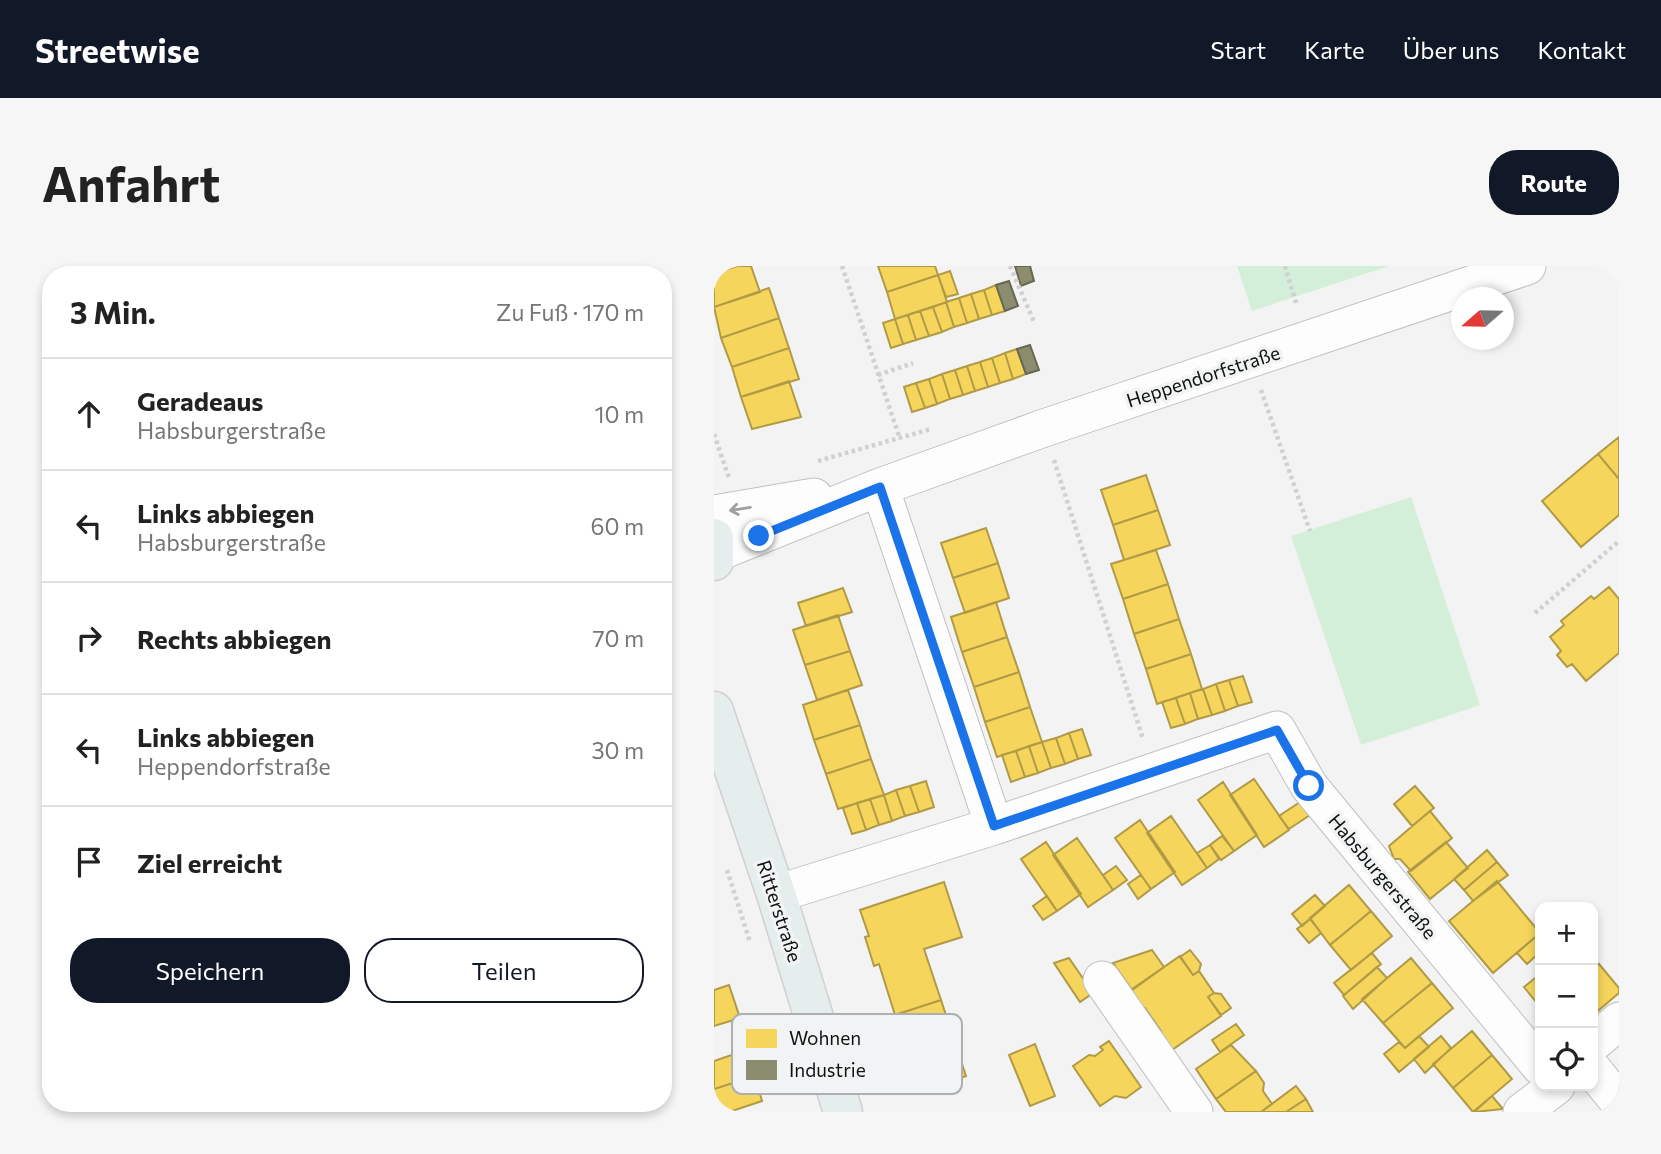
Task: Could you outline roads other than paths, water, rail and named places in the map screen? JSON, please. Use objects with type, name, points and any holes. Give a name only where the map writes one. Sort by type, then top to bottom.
[{"type":"main road","name":"Ritterstraße","points":[[714,711],[813,1014]]},
{"type":"main road","name":"Ritterstraße","points":[[838,1094],[844,1112]]},
{"type":"street","name":"Heppendorfstraße","points":[[715,551],[880,487],[1044,428],[1251,361],[1527,266]]},
{"type":"street","name":"Heppendorfstraße","points":[[723,499],[880,487]]},
{"type":"street","points":[[880,487],[994,826]]},
{"type":"street","name":"Habsburgerstraße","points":[[776,894],[994,826],[1277,730],[1309,786],[1535,1060]]},
{"type":"street","points":[[1102,980],[1194,1112]]},
{"type":"street","points":[[1598,1039],[1619,1021]]},
{"type":"street","points":[[1598,1076],[1619,1102]]},
{"type":"street","points":[[1522,1112],[1549,1091]]}]
